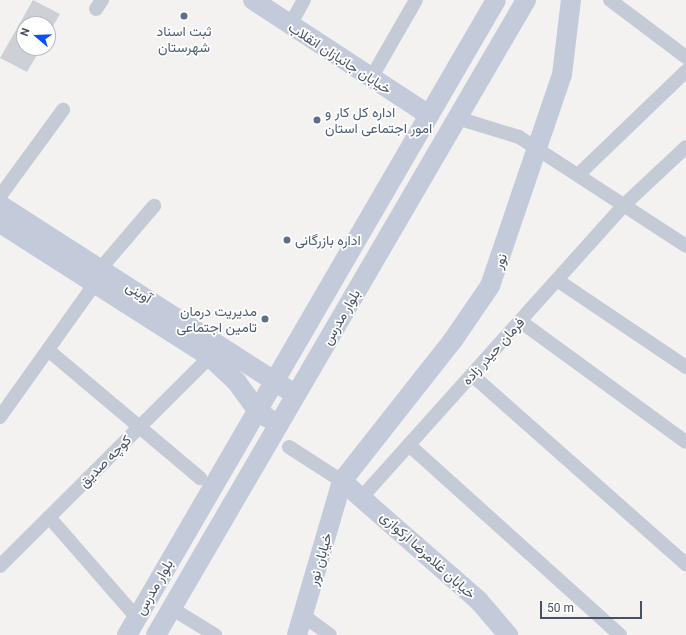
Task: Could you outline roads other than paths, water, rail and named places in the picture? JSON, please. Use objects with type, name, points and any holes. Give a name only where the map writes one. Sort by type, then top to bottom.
[{"type":"street","name":"خیابان جانبازان انقلاب","points":[[253,0],[370,80],[429,115]]},
{"type":"street","points":[[290,26],[304,0]]},
{"type":"street","points":[[370,80],[416,0]]},
{"type":"street","name":"نور","points":[[342,481],[453,340],[490,286],[539,150],[562,75],[571,0]]},
{"type":"street","points":[[610,0],[686,57]]},
{"type":"street","points":[[495,1],[521,8]]},
{"type":"street","name":"بلوار مدرس","points":[[127,635],[276,383],[495,1]]},
{"type":"street","name":"بلوار مدرس","points":[[156,635],[521,8]]},
{"type":"street","points":[[578,174],[686,71]]},
{"type":"street","points":[[0,196],[63,110]]},
{"type":"street","points":[[457,118],[495,127],[539,150],[624,205],[685,241]]},
{"type":"street","name":"فرمان حیدر زاده","points":[[362,497],[624,205],[686,147]]},
{"type":"street","name":"آوینی","points":[[0,205],[99,275],[210,357],[236,380],[259,412],[278,425]]},
{"type":"street","points":[[0,417],[99,275],[154,206]]},
{"type":"street","name":"آوینی","points":[[0,222],[99,275],[296,395]]},
{"type":"street","points":[[558,280],[686,367]]},
{"type":"street","points":[[520,321],[686,442]]},
{"type":"street","points":[[48,350],[200,478]]},
{"type":"street","name":"کوچه صدیق","points":[[0,566],[210,357]]},
{"type":"street","points":[[472,375],[686,564]]},
{"type":"street","points":[[409,445],[620,635]]},
{"type":"street","points":[[289,447],[342,481]]},
{"type":"street","name":"خیابان غلامرضا ارکوازی","points":[[342,481],[479,601],[507,635]]},
{"type":"street","name":"خیابان نور","points":[[297,635],[304,616],[342,481]]},
{"type":"street","points":[[49,517],[136,618]]},
{"type":"street","points":[[171,608],[215,635]]},
{"type":"street","points":[[304,616],[330,635]]},
{"type":"place","name":"ثبت اسناد شهرستان","points":[[184,16]]},
{"type":"place","name":"اداره کل کار و امور اجتماعی استان","points":[[317,120]]},
{"type":"place","name":"اداره بازرگانی","points":[[287,240]]},
{"type":"place","name":"مدیریت درمان تامین اجتماعی","points":[[265,319]]}]
